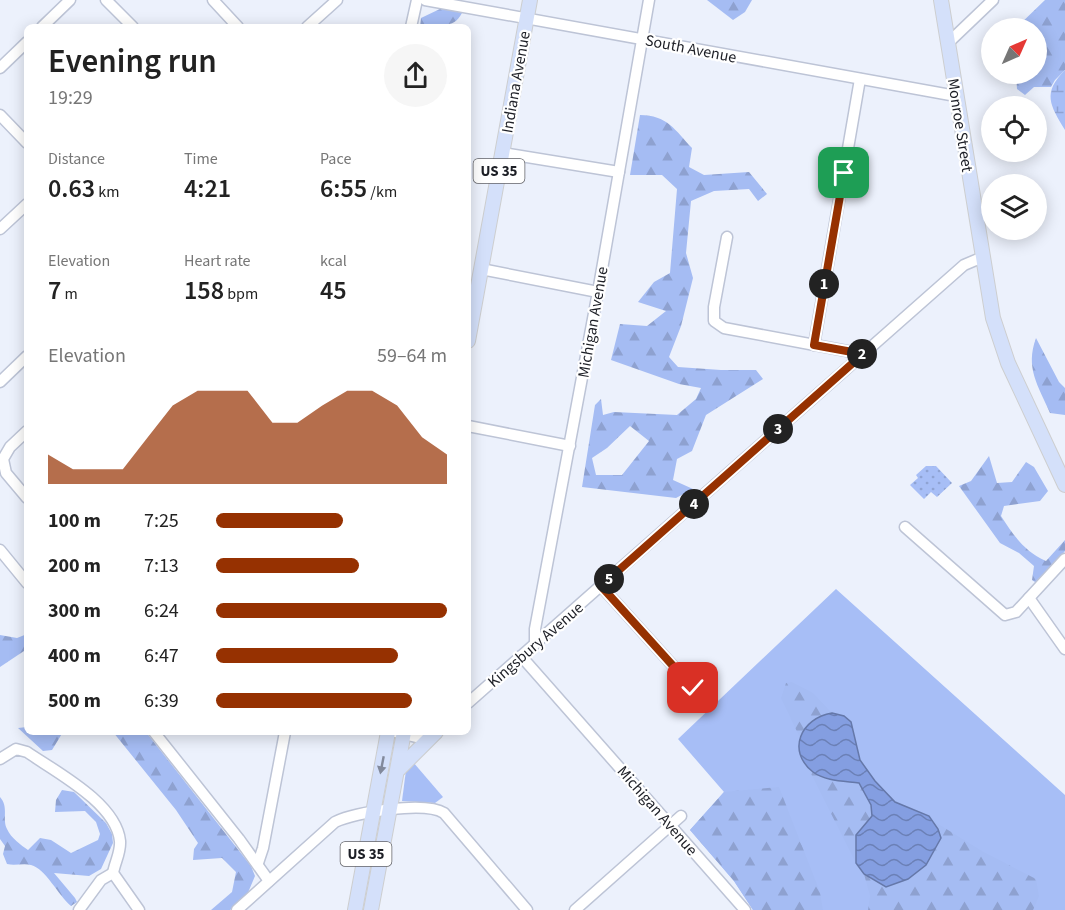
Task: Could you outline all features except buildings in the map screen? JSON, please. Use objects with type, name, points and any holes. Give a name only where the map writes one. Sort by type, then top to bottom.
[{"type":"main road","name":"Indiana Avenue","points":[[471,324],[530,0]]},
{"type":"main road","name":"Monroe Street","points":[[940,0],[993,318],[1001,345],[1065,485]]},
{"type":"main road","name":"US 35","points":[[355,910],[387,735]]},
{"type":"main road","name":"US 35","points":[[371,910],[398,771],[401,735]]},
{"type":"main road","points":[[398,771],[432,735]]},
{"type":"street","points":[[45,24],[70,0]]},
{"type":"street","points":[[107,0],[131,24]]},
{"type":"street","points":[[213,0],[235,24]]},
{"type":"street","points":[[310,24],[337,0]]},
{"type":"street","points":[[412,24],[417,0]]},
{"type":"street","name":"South Avenue","points":[[425,0],[956,96]]},
{"type":"street","name":"Michigan Avenue","points":[[535,644],[535,628],[598,292],[649,0]]},
{"type":"street","points":[[948,43],[993,0]]},
{"type":"street","points":[[0,68],[24,45]]},
{"type":"street","points":[[814,345],[860,79]]},
{"type":"street","points":[[0,115],[24,140]]},
{"type":"street","points":[[503,153],[619,172]]},
{"type":"street","points":[[0,229],[24,207]]},
{"type":"street","points":[[726,237],[714,307],[714,321],[724,328],[863,354]]},
{"type":"street","name":"Kingsbury Avenue","points":[[471,701],[964,265],[983,257]]},
{"type":"street","points":[[481,269],[598,292]]},
{"type":"street","points":[[0,382],[24,359]]},
{"type":"street","points":[[471,427],[570,446]]},
{"type":"street","points":[[24,434],[10,447],[3,459],[6,473],[24,494]]},
{"type":"street","points":[[905,527],[1000,613],[1005,615],[1012,615],[1065,559]]},
{"type":"street","points":[[0,550],[24,579]]},
{"type":"street","points":[[601,586],[693,688]]},
{"type":"street","points":[[1029,598],[1065,649]]},
{"type":"street","name":"Michigan Avenue","points":[[521,656],[745,910]]},
{"type":"street","points":[[156,735],[258,863],[269,881]]},
{"type":"street","points":[[258,863],[263,848],[284,735]]},
{"type":"street","points":[[408,735],[416,737],[424,735]]},
{"type":"street","points":[[0,759],[16,749],[27,752],[96,800],[111,818],[120,838],[120,849],[113,873],[101,880],[79,910]]},
{"type":"street","points":[[237,910],[335,822],[355,814],[374,811],[430,808],[444,813],[527,910]]},
{"type":"street","points":[[575,910],[681,816]]},
{"type":"street","points":[[113,873],[139,910]]},
{"type":"green space","points":[[707,0],[752,0],[745,12],[733,20]]},
{"type":"green space","points":[[1045,0],[1065,0],[1065,70],[1051,87],[1034,87],[1025,95],[1017,89],[1017,84],[1047,84],[1047,18],[1026,18]]},
{"type":"green space","points":[[442,8],[462,13],[458,19],[449,24],[420,24],[421,18]]},
{"type":"green space","points":[[1065,70],[1065,130],[1052,106],[1051,92]]},
{"type":"green space","points":[[640,115],[649,116],[670,125],[692,148],[689,167],[704,175],[749,172],[767,194],[758,201],[749,189],[714,191],[691,201],[686,253],[693,278],[681,326],[669,357],[678,367],[756,370],[763,379],[706,415],[692,451],[677,459],[673,480],[693,489],[676,498],[582,487],[595,405],[601,399],[603,415],[614,412],[677,415],[696,399],[701,388],[679,384],[611,360],[620,324],[647,326],[666,311],[638,302],[654,282],[670,273],[677,189],[662,175],[630,175]],"holes":[[[630,426],[649,441],[622,475],[596,475],[592,458],[607,448]]]},
{"type":"green space","points":[[1036,338],[1059,382],[1065,388],[1065,415],[1050,413],[1037,385],[1032,368]]},
{"type":"green space","points":[[989,456],[997,483],[1012,482],[1026,462],[1034,467],[1048,491],[1040,501],[1004,506],[1001,516],[1020,542],[1032,553],[1046,561],[1065,540],[1065,551],[1038,584],[1032,580],[1034,566],[1019,553],[1000,543],[959,486],[971,481]]},
{"type":"green space","points":[[926,466],[936,466],[952,483],[937,497],[931,492],[924,499],[910,485],[918,478],[916,475]]},
{"type":"green space","points":[[836,589],[1065,795],[1065,910],[753,910],[734,881],[690,830],[724,792],[678,739]]},
{"type":"green space","points":[[0,635],[17,638],[24,635],[24,651],[0,667]]},
{"type":"green space","points":[[792,682],[813,693],[832,713],[813,721],[800,738],[781,698],[786,683]]},
{"type":"green space","points":[[26,735],[61,735],[52,750],[43,751]]},
{"type":"green space","points":[[115,735],[148,735],[251,866],[255,876],[247,895],[230,910],[211,910],[232,892],[236,872],[222,858],[193,860],[194,849],[198,843],[176,810]]},
{"type":"green space","points":[[413,762],[443,797],[435,803],[402,801],[406,770]]},
{"type":"green space","points":[[807,766],[824,778],[859,783],[871,805],[872,816],[856,835],[856,863]]},
{"type":"green space","points":[[779,787],[820,892],[823,910],[753,910],[734,881],[690,830],[724,792]]},
{"type":"green space","points":[[62,790],[74,792],[106,823],[112,834],[113,843],[101,869],[89,876],[54,873],[75,898],[77,902],[71,906],[36,867],[28,864],[7,864],[3,854],[5,846],[0,839],[0,797],[4,805],[7,829],[28,850],[40,838],[51,840],[71,853],[98,840],[100,834],[96,822],[85,811],[55,812],[56,800]]},
{"type":"green space","points":[[935,822],[982,851],[1036,879],[1039,896],[1033,910],[868,910],[870,896],[864,874],[886,887],[905,879],[920,869],[931,856],[941,838]]},
{"type":"water","points":[[832,713],[844,716],[851,722],[860,760],[875,781],[895,802],[929,816],[938,829],[941,838],[926,865],[908,879],[886,887],[864,874],[856,863],[856,835],[872,816],[871,805],[859,783],[818,775],[805,764],[800,755],[799,745],[805,728],[821,716]]},
{"type":"route","points":[[693,688],[601,586],[863,354],[814,345],[844,173]]}]
